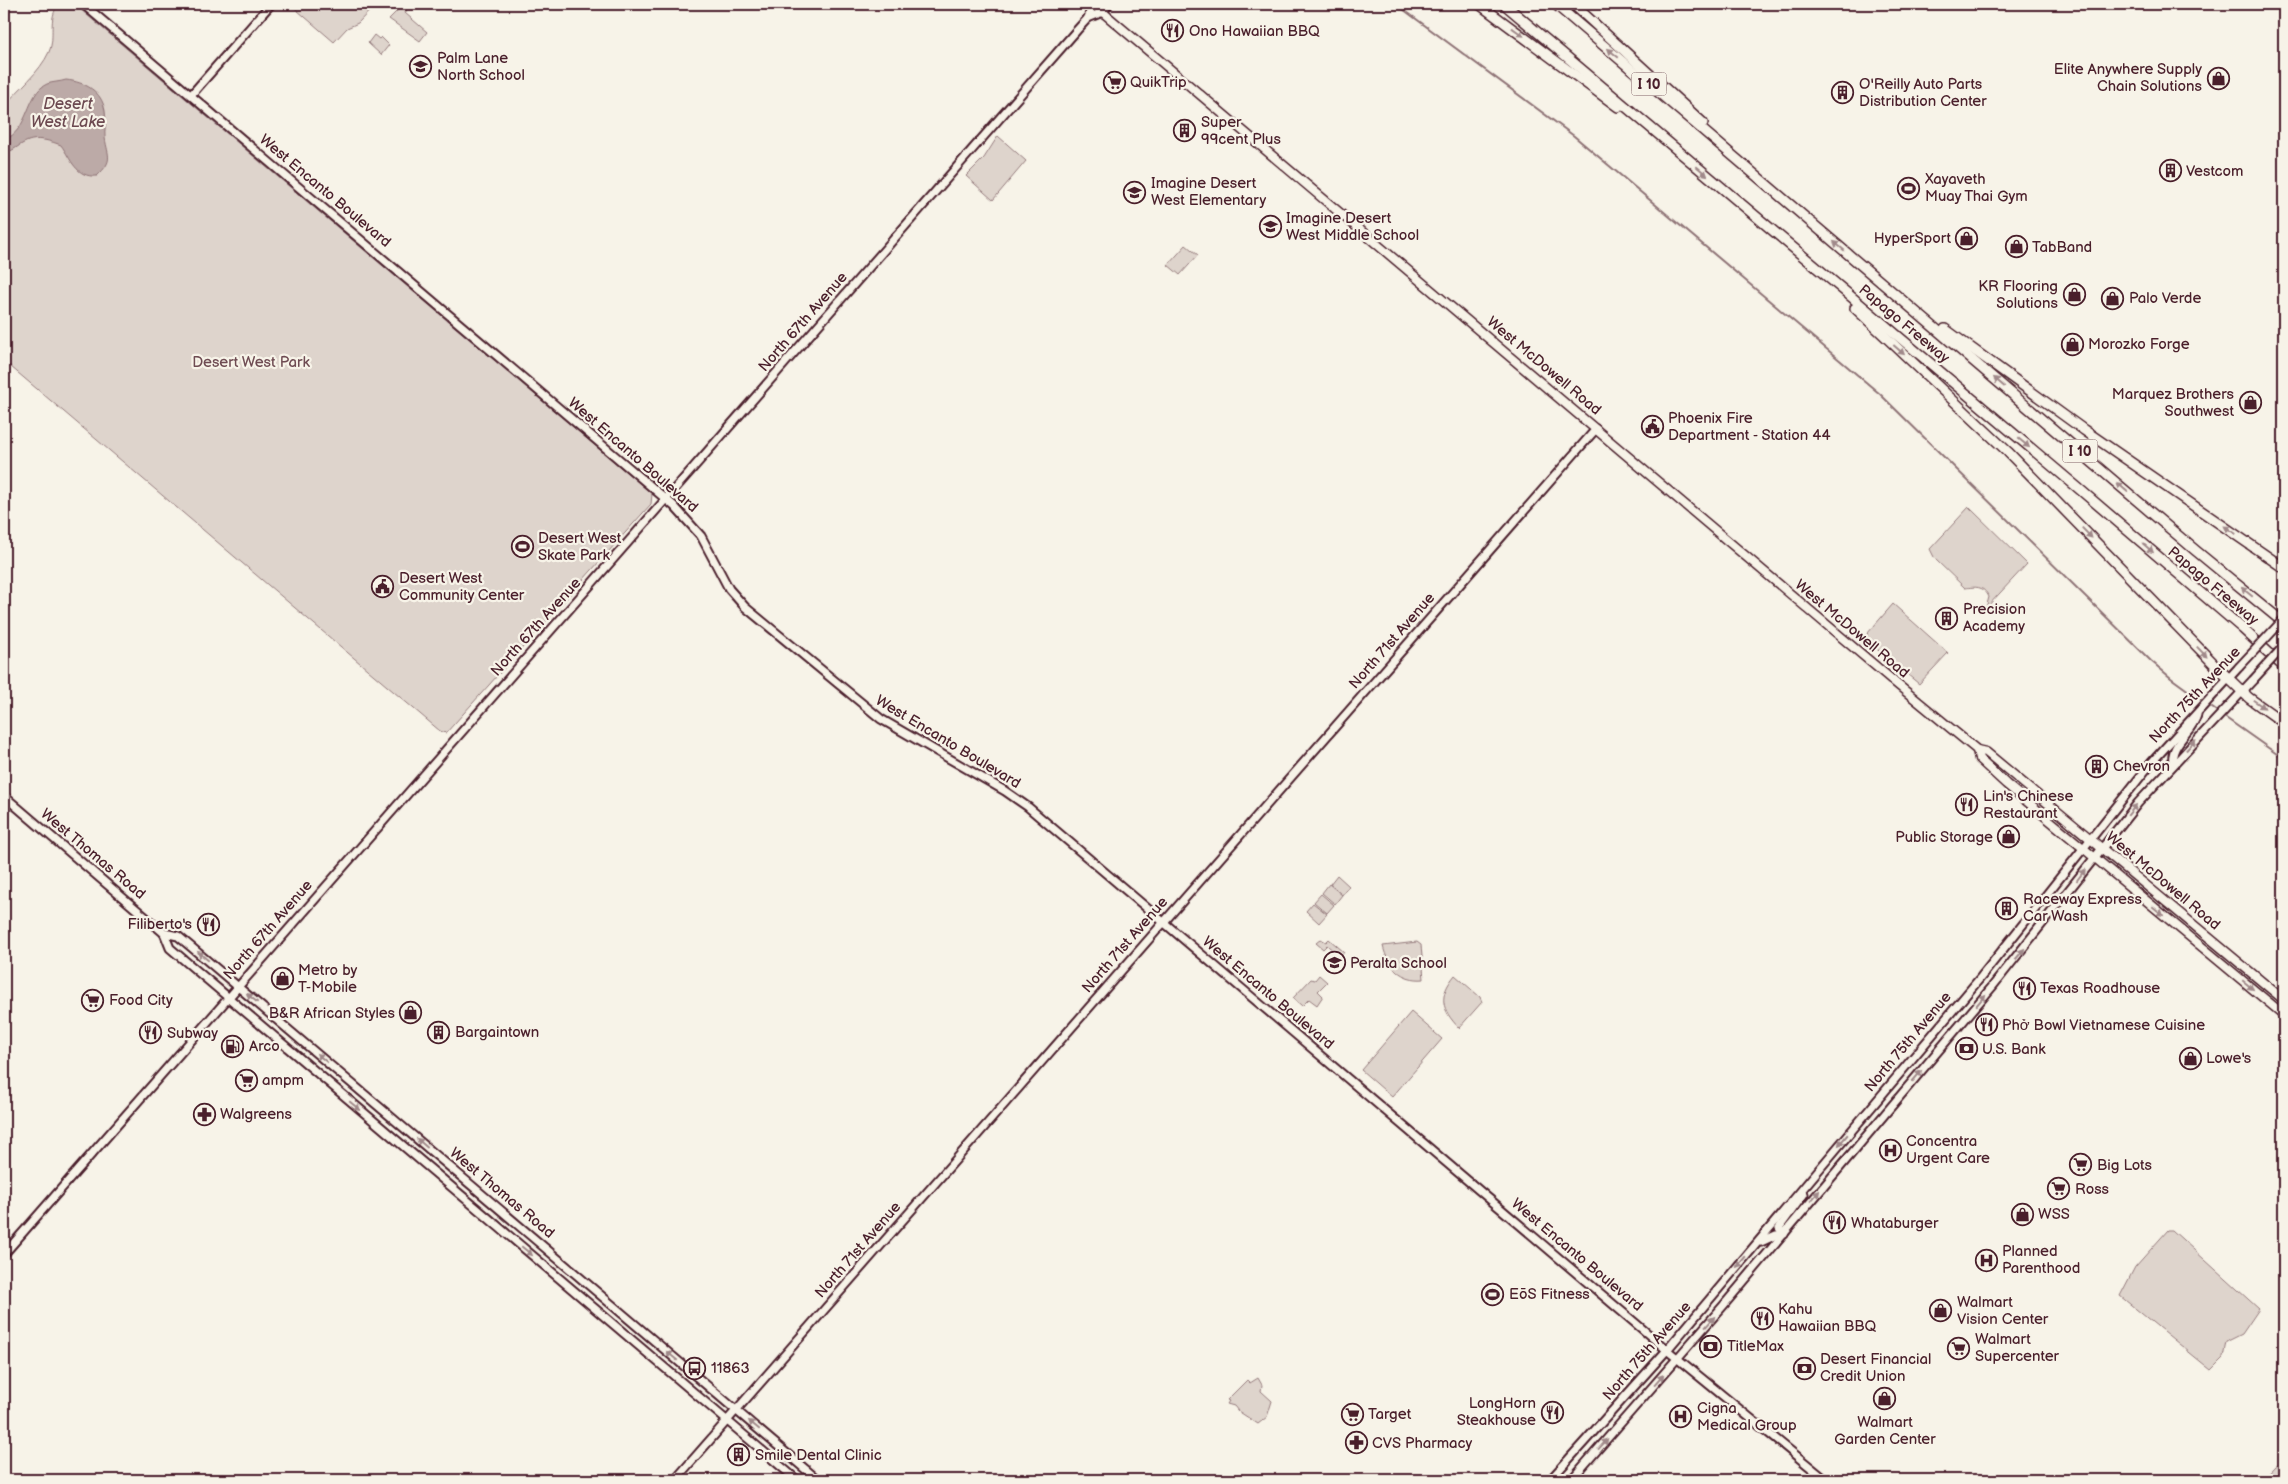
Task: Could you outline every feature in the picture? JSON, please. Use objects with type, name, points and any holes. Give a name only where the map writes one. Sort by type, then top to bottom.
[{"type":"highway","points":[[1478,4],[1665,140]]},
{"type":"highway","name":"Papago Freeway","points":[[1504,4],[2085,493],[2244,629],[2284,667]]},
{"type":"highway","name":"Papago Freeway","points":[[1555,4],[2195,550],[2284,623]]},
{"type":"highway","points":[[1573,4],[1688,108],[1743,164]]},
{"type":"highway","points":[[1802,255],[1888,341],[1938,384],[2008,452],[2229,679],[2284,723]]},
{"type":"highway","points":[[1876,277],[2020,385],[2284,568]]},
{"type":"main road","name":"West Encanto Boulevard","points":[[83,4],[686,518],[701,536],[729,589],[745,607],[881,719],[1005,791],[1028,807],[1667,1350],[1826,1480]]},
{"type":"main road","points":[[190,95],[271,4]]},
{"type":"main road","name":"West McDowell Road","points":[[1093,4],[1977,750],[1986,752],[2284,1000]]},
{"type":"main road","name":"North 67th Avenue","points":[[4,1254],[228,996],[1088,18],[1093,4]]},
{"type":"main road","name":"North 67th Avenue","points":[[1088,18],[1102,12],[1109,4]]},
{"type":"main road","name":"North 71st Avenue","points":[[675,1480],[1596,429]]},
{"type":"main road","name":"North 75th Avenue","points":[[1550,1480],[1667,1350],[1755,1246],[2016,934],[2152,762],[2284,619]]},
{"type":"main road","name":"North 75th Avenue","points":[[1570,1480],[1678,1359],[2028,944],[2138,803],[2284,646]]},
{"type":"main road","points":[[2173,764],[2172,757],[2176,747],[2194,724],[2199,712]]},
{"type":"main road","name":"West McDowell Road","points":[[1977,750],[1979,759],[2083,849],[2284,1015]]},
{"type":"main road","name":"West Thomas Road","points":[[4,796],[164,933],[170,948],[797,1480]]},
{"type":"main road","name":"West Thomas Road","points":[[164,933],[178,936],[818,1480]]},
{"type":"main road","points":[[1755,1246],[1767,1238],[1784,1234],[1780,1228],[1784,1220],[1822,1165]]},
{"type":"main road","points":[[507,1234],[516,1224]]},
{"type":"main road","points":[[589,1304],[598,1293]]},
{"type":"green space","name":"Desert West Park","points":[[59,4],[74,4],[652,494],[651,504],[446,733],[440,731],[4,361],[4,106],[34,74],[49,52],[52,40],[53,15]]},
{"type":"green space","points":[[290,4],[376,4],[358,23],[347,28],[334,42]]},
{"type":"green space","points":[[404,4],[408,8],[405,13],[427,32],[420,41],[389,19]]},
{"type":"green space","points":[[374,35],[379,39],[381,37],[389,45],[381,55],[368,43]]},
{"type":"green space","points":[[998,136],[1026,161],[993,200],[966,176],[984,158]]},
{"type":"green space","points":[[1186,245],[1198,255],[1180,275],[1168,265]]},
{"type":"green space","points":[[1969,507],[2027,564],[1986,608],[1989,597],[1987,593],[1979,588],[1965,588],[1935,559],[1930,549]]},
{"type":"green space","points":[[1893,604],[1948,653],[1919,684],[1867,641],[1867,634]]},
{"type":"green space","points":[[1337,875],[1349,886],[1342,895],[1330,884]]},
{"type":"green space","points":[[1329,884],[1342,895],[1335,904],[1322,893]]},
{"type":"green space","points":[[1321,894],[1334,905],[1327,913],[1314,902]]},
{"type":"green space","points":[[1313,903],[1327,914],[1319,923],[1306,911]]},
{"type":"green space","points":[[1321,939],[1326,942],[1329,939],[1344,952],[1340,957],[1327,945],[1323,949],[1316,943]]},
{"type":"green space","points":[[1417,942],[1421,945],[1424,979],[1409,978],[1397,971],[1388,960],[1383,946]]},
{"type":"green space","points":[[1319,975],[1327,982],[1318,991],[1323,996],[1317,1005],[1309,999],[1302,1006],[1293,998],[1311,979],[1315,980]]},
{"type":"green space","points":[[1455,975],[1480,997],[1482,1002],[1459,1028],[1448,1015],[1444,1002],[1446,989]]},
{"type":"green space","points":[[1411,1012],[1442,1039],[1392,1097],[1361,1070]]},
{"type":"green space","points":[[2168,1230],[2172,1230],[2259,1309],[2242,1334],[2226,1342],[2223,1358],[2211,1370],[2120,1296],[2135,1267]]},
{"type":"green space","points":[[1258,1378],[1262,1385],[1261,1391],[1272,1401],[1267,1417],[1258,1424],[1238,1411],[1234,1406],[1227,1404],[1229,1401],[1227,1400],[1247,1380],[1250,1383]]},
{"type":"green space","points":[[2279,1465],[2284,1469],[2284,1480],[2262,1480],[2275,1466]]},
{"type":"water","name":"Desert West Lake","points":[[66,80],[86,85],[96,93],[103,104],[106,114],[105,138],[109,158],[106,166],[97,176],[90,176],[79,171],[61,145],[46,140],[32,140],[4,153],[4,140],[19,128],[35,95],[40,89],[47,84]]},
{"type":"waterway","points":[[1396,4],[1574,136],[1880,394],[2151,661],[2219,713]]},
{"type":"waterway","points":[[2223,716],[2284,759]]},
{"type":"place","name":"Ono Hawaiian BBQ","points":[[1173,31]]},
{"type":"place","name":"Palm Lane North School","points":[[421,67]]},
{"type":"place","name":"Elite Anywhere Supply Chain Solutions","points":[[2218,78]]},
{"type":"place","name":"QuikTrip","points":[[1114,82]]},
{"type":"place","name":"O'Reilly Auto Parts Distribution Center","points":[[1843,93]]},
{"type":"place","name":"Super 99cent Plus","points":[[1185,131]]},
{"type":"place","name":"Vestcom","points":[[2170,171]]},
{"type":"place","name":"Xayaveth Muay Thai Gym","points":[[1909,188]]},
{"type":"place","name":"Imagine Desert West Elementary","points":[[1135,192]]},
{"type":"place","name":"Imagine Desert West Middle School","points":[[1270,227]]},
{"type":"place","name":"HyperSport","points":[[1967,238]]},
{"type":"place","name":"TabBand","points":[[2016,247]]},
{"type":"place","name":"KR Flooring Solutions","points":[[2074,295]]},
{"type":"place","name":"Palo Verde","points":[[2113,298]]},
{"type":"place","name":"Morozko Forge","points":[[2072,344]]},
{"type":"place","name":"Marquez Brothers Southwest","points":[[2250,403]]},
{"type":"place","name":"Phoenix Fire Department - Station 44","points":[[1652,427]]},
{"type":"place","name":"Desert West Skate Park","points":[[522,547]]},
{"type":"place","name":"Desert West Community Center","points":[[383,587]]},
{"type":"place","name":"Precision Academy","points":[[1947,618]]},
{"type":"place","name":"Chevron","points":[[2097,766]]},
{"type":"place","name":"Lin's Chinese Restaurant","points":[[1967,805]]},
{"type":"place","name":"Public Storage","points":[[2009,837]]},
{"type":"place","name":"Raceway Express Car Wash","points":[[2007,908]]},
{"type":"place","name":"Filiberto's","points":[[208,924]]},
{"type":"place","name":"Peralta School","points":[[1334,963]]},
{"type":"place","name":"Metro by T-Mobile","points":[[282,979]]},
{"type":"place","name":"Texas Roadhouse","points":[[2024,988]]},
{"type":"place","name":"Food City","points":[[93,1000]]},
{"type":"place","name":"B&R African Styles","points":[[411,1013]]},
{"type":"place","name":"Phở Bowl Vietnamese Cuisine","points":[[1986,1025]]},
{"type":"place","name":"Bargaintown","points":[[439,1032]]},
{"type":"place","name":"Subway","points":[[151,1033]]},
{"type":"place","name":"Arco","points":[[233,1046]]},
{"type":"place","name":"U.S. Bank","points":[[1966,1049]]},
{"type":"place","name":"Lowe's","points":[[2190,1058]]},
{"type":"place","name":"ampm","points":[[246,1080]]},
{"type":"place","name":"Walgreens","points":[[204,1114]]},
{"type":"place","name":"Concentra Urgent Care","points":[[1890,1150]]},
{"type":"place","name":"Big Lots","points":[[2081,1165]]},
{"type":"place","name":"Ross","points":[[2059,1189]]},
{"type":"place","name":"WSS","points":[[2022,1214]]},
{"type":"place","name":"Whataburger","points":[[1835,1223]]},
{"type":"place","name":"Planned Parenthood","points":[[1986,1260]]},
{"type":"place","name":"EōS Fitness","points":[[1493,1294]]},
{"type":"place","name":"Walmart Vision Center","points":[[1941,1311]]},
{"type":"place","name":"Kahu Hawaiian BBQ","points":[[1762,1318]]},
{"type":"place","name":"TitleMax","points":[[1711,1346]]},
{"type":"place","name":"Walmart Supercenter","points":[[1959,1348]]},
{"type":"place","name":"11863","points":[[695,1368]]},
{"type":"place","name":"Desert Financial Credit Union","points":[[1804,1368]]},
{"type":"place","name":"Walmart Garden Center","points":[[1885,1399]]},
{"type":"place","name":"LongHorn Steakhouse","points":[[1552,1412]]},
{"type":"place","name":"Target","points":[[1352,1414]]},
{"type":"place","name":"Cigna Medical Group","points":[[1681,1417]]},
{"type":"place","name":"CVS Pharmacy","points":[[1356,1443]]},
{"type":"place","name":"Smile Dental Clinic","points":[[739,1455]]}]
